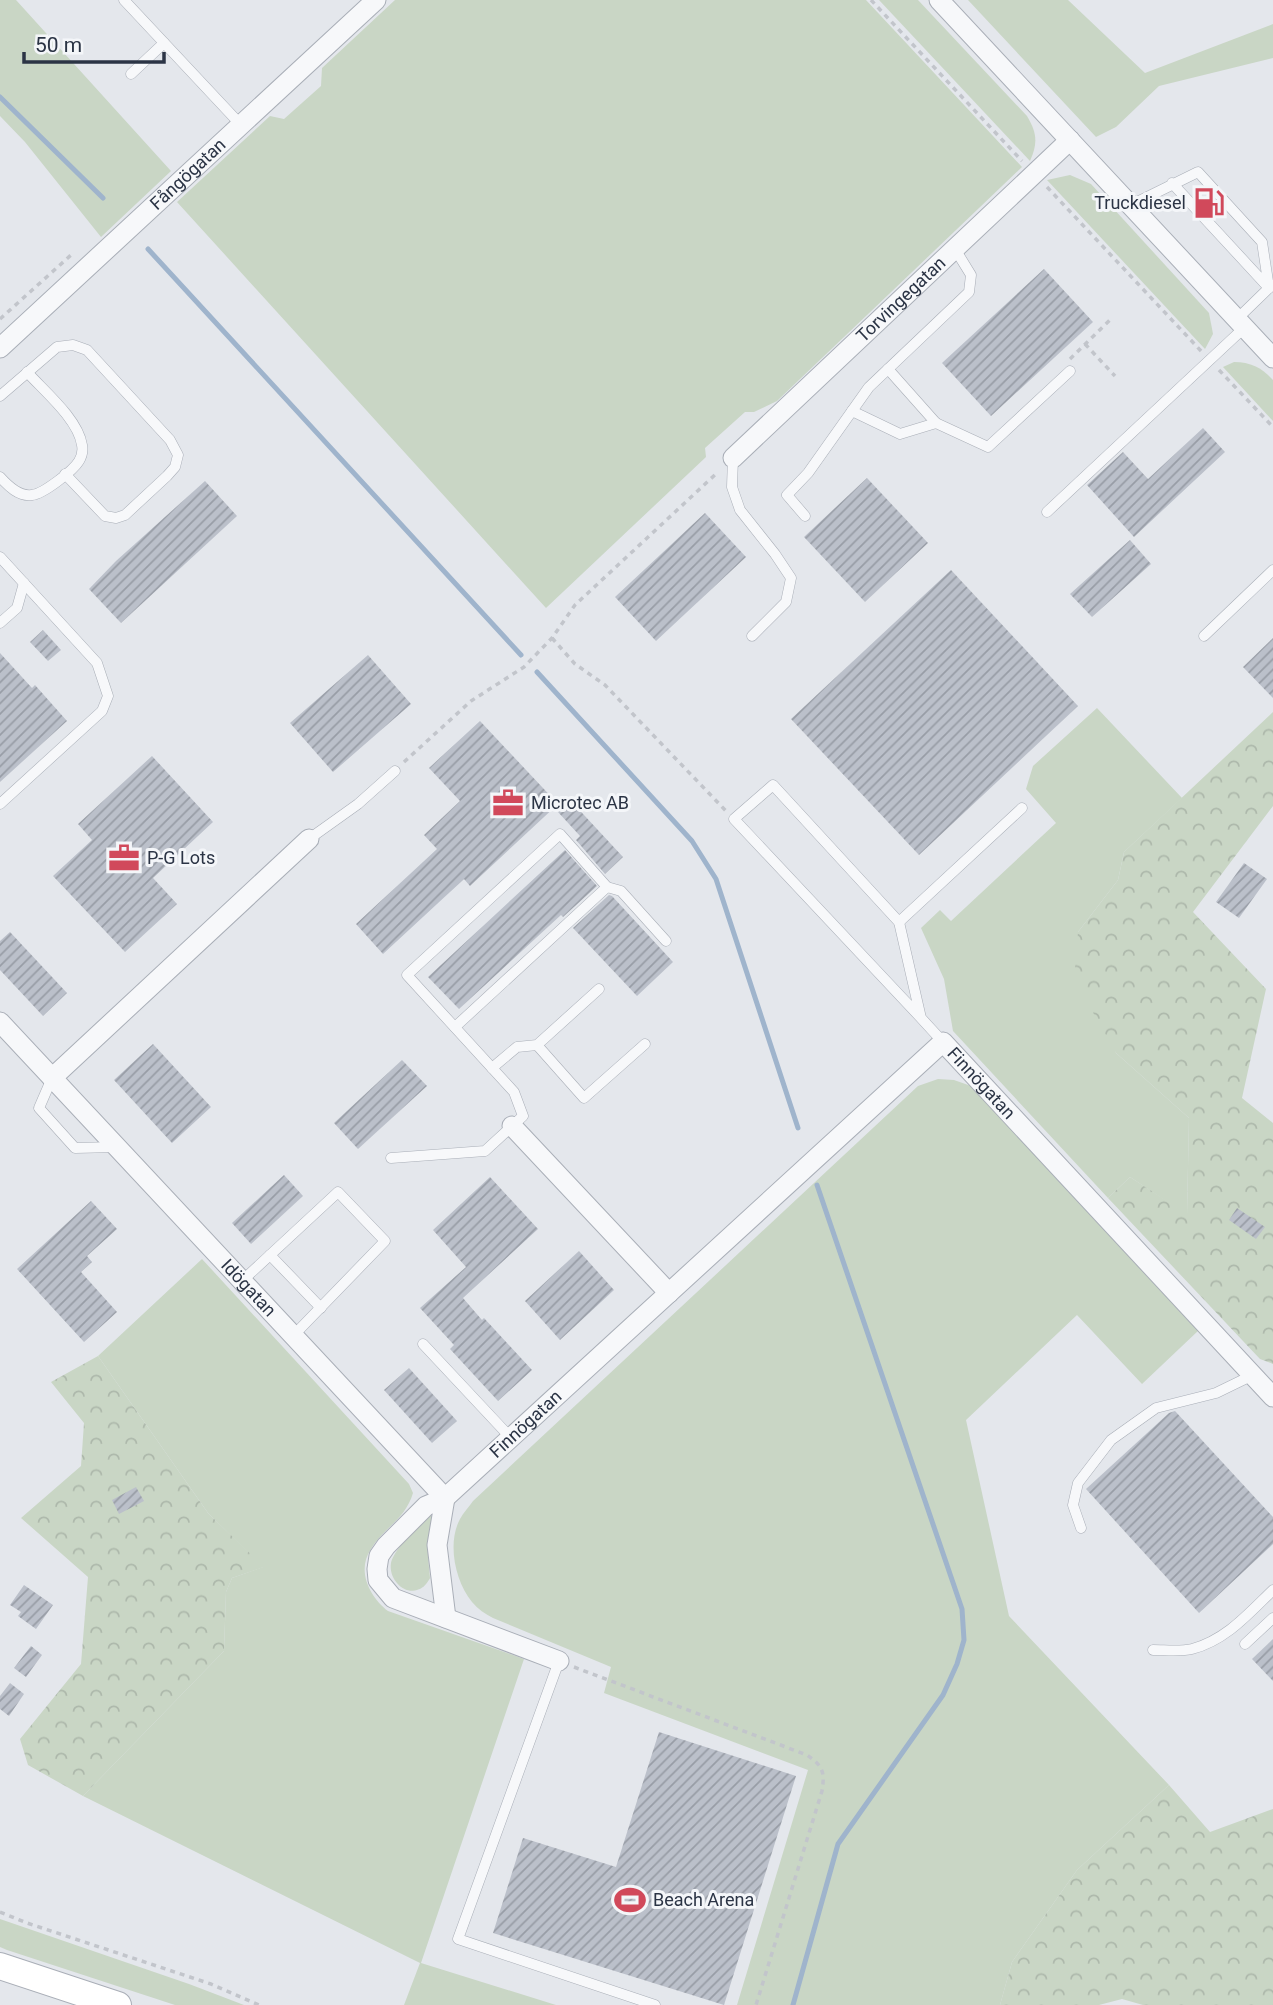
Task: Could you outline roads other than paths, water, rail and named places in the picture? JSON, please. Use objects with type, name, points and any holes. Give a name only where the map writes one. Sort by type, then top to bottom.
[{"type":"main road","points":[[0,1966],[112,2004]]},
{"type":"street","name":"Fångögatan","points":[[0,348],[376,0]]},
{"type":"street","points":[[939,0],[1273,358]]},
{"type":"street","name":"Torvingegatan","points":[[733,458],[1070,140]]},
{"type":"street","points":[[52,1078],[309,839]]},
{"type":"street","name":"Idögatan","points":[[0,1022],[445,1498]]},
{"type":"street","name":"Finnögatan","points":[[559,1661],[393,1598],[378,1580],[379,1556],[426,1506],[445,1498],[943,1042],[1273,1397]]},
{"type":"street","points":[[512,1126],[669,1293]]},
{"type":"street","points":[[445,1498],[437,1545],[446,1618]]},
{"type":"lane","points":[[124,0],[241,125]]},
{"type":"lane","points":[[131,74],[164,43]]},
{"type":"lane","points":[[1131,205],[1198,172],[1262,242],[1271,286]]},
{"type":"lane","points":[[1172,183],[1271,286]]},
{"type":"lane","points":[[805,516],[787,495],[808,474],[869,387],[969,292],[971,275],[956,249]]},
{"type":"lane","points":[[1047,512],[1210,360],[1271,286]]},
{"type":"lane","points":[[0,396],[57,347],[74,345],[87,350],[170,440],[178,455],[175,467],[167,476],[125,514],[116,518],[105,516],[65,474]]},
{"type":"lane","points":[[888,369],[936,423],[988,447],[1070,370]]},
{"type":"lane","points":[[0,477],[10,488],[29,496],[44,492],[79,461],[83,449],[80,436],[70,419],[27,372]]},
{"type":"lane","points":[[852,411],[900,434],[936,423]]},
{"type":"lane","points":[[733,458],[732,487],[740,510],[775,554],[790,578],[786,602],[752,636]]},
{"type":"lane","points":[[0,557],[97,663],[108,696],[102,711],[0,804]]},
{"type":"lane","points":[[1204,636],[1273,569]]},
{"type":"lane","points":[[0,623],[17,608],[24,583]]},
{"type":"lane","points":[[309,839],[358,804],[395,771]]},
{"type":"lane","points":[[921,1018],[899,922],[773,785],[734,819],[943,1042]]},
{"type":"lane","points":[[899,922],[1022,808]]},
{"type":"lane","points":[[391,1158],[485,1151],[523,1116],[514,1092],[407,975],[560,834],[607,887],[621,891],[666,941]]},
{"type":"lane","points":[[454,1027],[607,887]]},
{"type":"lane","points":[[492,1068],[517,1047],[537,1045],[599,989]]},
{"type":"lane","points":[[537,1045],[584,1098],[645,1044]]},
{"type":"lane","points":[[52,1078],[39,1108],[75,1148],[115,1147]]},
{"type":"lane","points":[[242,1281],[338,1192],[386,1241],[293,1336]]},
{"type":"lane","points":[[270,1255],[321,1308]]},
{"type":"lane","points":[[423,1343],[511,1438]]},
{"type":"lane","points":[[1081,1528],[1073,1505],[1078,1483],[1111,1440],[1156,1408],[1216,1393],[1253,1375]]},
{"type":"lane","points":[[1153,1650],[1190,1650],[1217,1640],[1237,1625],[1273,1590]]},
{"type":"lane","points":[[1245,1644],[1273,1618]]},
{"type":"lane","points":[[559,1661],[458,1938],[654,2005]]},
{"type":"waterway","points":[[0,97],[103,198]]},
{"type":"waterway","points":[[148,249],[521,655]]},
{"type":"waterway","points":[[537,672],[692,841],[716,879],[798,1128]]},
{"type":"waterway","points":[[793,2005],[838,1844],[943,1695],[964,1640],[962,1609],[817,1185]]},
{"type":"place","name":"Truckdiesel","points":[[1209,203]]},
{"type":"place","name":"Microtec AB","points":[[508,803]]},
{"type":"place","name":"P-G Lots","points":[[124,858]]},
{"type":"place","name":"Beach Arena","points":[[630,1900]]}]
